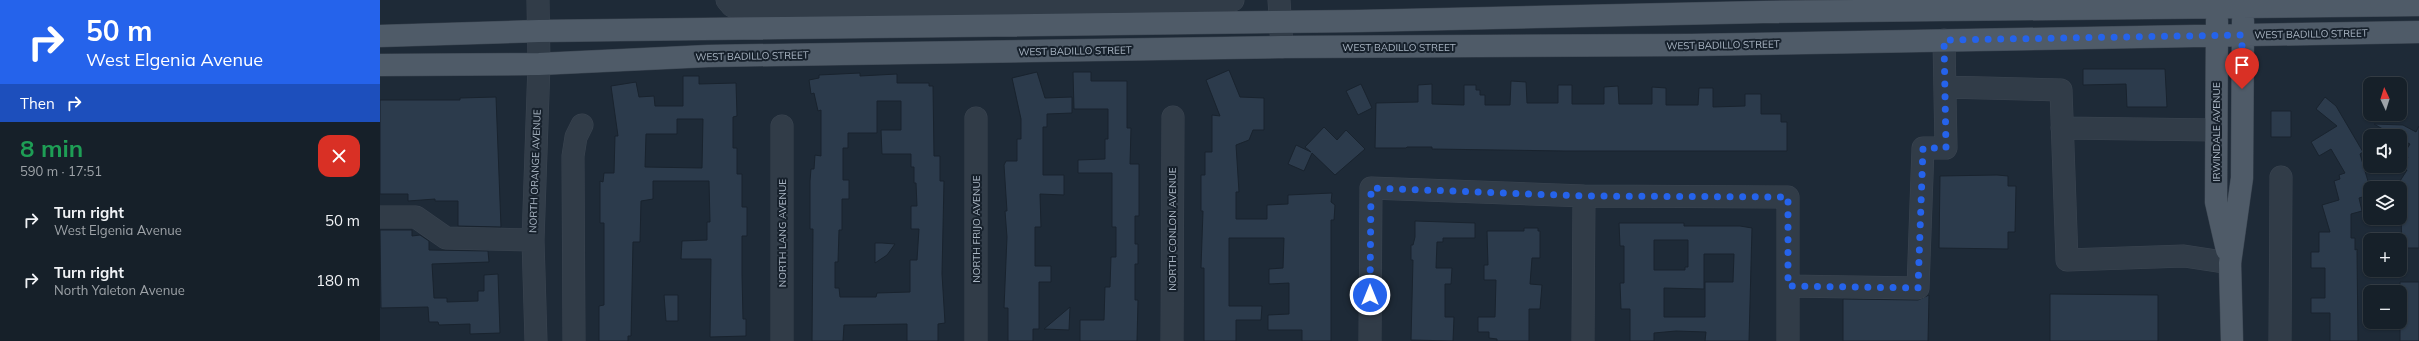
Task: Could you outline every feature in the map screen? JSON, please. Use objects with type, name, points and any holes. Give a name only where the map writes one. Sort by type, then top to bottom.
[{"type":"main road","points":[[380,36],[539,31],[1281,22],[1763,6],[2217,4],[2419,5]]},
{"type":"main road","name":"IRWINDALE AVENUE","points":[[2217,4],[2216,202],[2230,262]]},
{"type":"main road","name":"IRWINDALE AVENUE","points":[[2232,341],[2230,262],[2242,178],[2243,4]]},
{"type":"main road","name":"WEST BADILLO STREET","points":[[380,65],[539,64],[708,56],[1282,47],[1691,46],[2419,32]]},
{"type":"street","name":"NORTH ORANGE AVENUE","points":[[536,341],[533,240],[539,64],[538,0]]},
{"type":"street","points":[[727,0],[732,6],[1233,0]]},
{"type":"street","points":[[1279,0],[1282,47]]},
{"type":"street","points":[[1788,286],[1918,288],[1923,148],[1946,148],[1944,40]]},
{"type":"street","points":[[1946,87],[2061,90],[2067,260],[2184,256],[2230,262]]},
{"type":"street","name":"NORTH CONLON AVENUE","points":[[1172,117],[1172,341]]},
{"type":"street","name":"NORTH FRIJO AVENUE","points":[[976,118],[976,341]]},
{"type":"street","points":[[574,341],[573,156],[576,137],[582,125]]},
{"type":"street","name":"NORTH LANG AVENUE","points":[[782,126],[782,341]]},
{"type":"street","points":[[2062,128],[2216,130]]},
{"type":"street","points":[[2280,341],[2281,176]]},
{"type":"street","points":[[1370,341],[1371,188],[1584,196],[1788,197],[1788,341]]},
{"type":"street","points":[[1583,341],[1584,196]]},
{"type":"street","points":[[380,217],[416,216],[446,238],[533,240]]},
{"type":"building","points":[[2083,69],[2165,69],[2167,107],[2127,107],[2126,84],[2083,85]]},
{"type":"building","points":[[1229,70],[1240,97],[1264,98],[1264,130],[1253,130],[1249,140],[1236,145],[1239,192],[1236,192],[1236,219],[1267,219],[1267,205],[1288,204],[1288,195],[1332,193],[1331,202],[1335,205],[1334,220],[1331,220],[1331,341],[1302,341],[1302,330],[1268,330],[1268,315],[1289,314],[1289,283],[1269,284],[1269,269],[1283,268],[1284,238],[1229,238],[1229,306],[1262,306],[1261,320],[1236,320],[1236,341],[1204,341],[1204,268],[1201,268],[1203,211],[1201,211],[1201,175],[1205,175],[1205,152],[1212,152],[1212,115],[1220,116],[1206,80]]},
{"type":"building","points":[[1037,72],[1045,98],[1072,97],[1072,113],[1047,114],[1047,127],[1043,127],[1043,175],[1064,175],[1064,195],[1040,194],[1041,227],[1035,227],[1035,266],[1051,266],[1051,282],[1039,282],[1039,329],[1033,329],[1033,341],[1008,341],[1008,308],[1004,308],[1007,237],[1005,211],[1007,211],[1004,165],[1006,161],[1017,161],[1017,139],[1021,139],[1021,119],[1012,78]]},
{"type":"building","points":[[1073,72],[1091,72],[1091,81],[1127,81],[1127,128],[1131,128],[1130,164],[1139,164],[1139,216],[1135,216],[1135,244],[1138,244],[1138,264],[1135,264],[1135,300],[1138,300],[1137,341],[1080,341],[1080,320],[1104,320],[1105,287],[1110,287],[1111,257],[1116,257],[1116,227],[1112,227],[1112,173],[1078,173],[1078,160],[1105,159],[1105,139],[1108,139],[1108,109],[1074,109]]},
{"type":"building","points":[[860,73],[860,76],[897,74],[897,83],[929,83],[929,86],[933,86],[934,156],[940,156],[940,181],[944,181],[942,274],[945,323],[938,324],[938,341],[907,341],[907,324],[844,325],[843,341],[812,341],[813,229],[810,229],[810,181],[811,169],[814,169],[815,155],[821,156],[821,110],[818,111],[814,93],[811,94],[809,80],[819,78],[819,75]],"holes":[[[877,101],[901,101],[901,130],[881,130],[882,154],[911,154],[911,167],[914,167],[914,183],[916,183],[917,206],[911,206],[911,229],[919,229],[917,260],[910,260],[910,292],[877,293],[876,297],[840,297],[839,288],[835,288],[835,262],[838,262],[839,230],[842,230],[842,199],[849,199],[849,180],[843,180],[843,148],[848,148],[848,133],[877,133]]]},
{"type":"building","points":[[683,76],[699,76],[699,84],[736,83],[737,116],[733,117],[733,148],[737,148],[737,174],[742,174],[742,207],[747,207],[747,236],[742,236],[743,319],[746,319],[746,336],[710,337],[711,259],[681,259],[682,241],[707,240],[707,222],[710,222],[709,181],[653,181],[653,199],[641,201],[640,242],[633,242],[631,336],[628,336],[628,341],[599,341],[599,306],[604,305],[604,223],[600,223],[600,181],[603,182],[604,173],[614,173],[615,136],[618,136],[611,86],[636,82],[639,97],[654,96],[655,106],[683,106]],"holes":[[[677,119],[703,119],[702,168],[645,167],[646,134],[677,134]]]},
{"type":"building","points":[[1511,81],[1526,82],[1527,103],[1558,103],[1558,85],[1572,85],[1572,104],[1604,104],[1604,87],[1618,86],[1619,104],[1652,104],[1652,87],[1666,88],[1666,105],[1698,105],[1699,88],[1713,88],[1713,107],[1745,106],[1745,94],[1761,94],[1761,114],[1781,114],[1781,122],[1787,122],[1787,151],[1565,151],[1432,149],[1432,147],[1375,148],[1376,103],[1418,102],[1418,85],[1432,84],[1432,104],[1464,105],[1464,85],[1476,85],[1476,90],[1480,90],[1480,95],[1485,95],[1485,105],[1510,105]]},
{"type":"building","points":[[1361,84],[1372,108],[1358,115],[1346,91]]},
{"type":"building","points":[[496,97],[501,227],[458,226],[458,201],[435,201],[435,199],[408,201],[408,194],[380,194],[380,100],[460,100],[460,98]]},
{"type":"building","points":[[2325,97],[2336,106],[2363,152],[2360,154],[2363,164],[2363,173],[2366,173],[2368,181],[2363,181],[2363,197],[2359,198],[2362,211],[2351,214],[2351,238],[2355,238],[2355,250],[2357,249],[2358,341],[2330,341],[2330,313],[2311,313],[2311,298],[2325,298],[2325,268],[2311,268],[2311,252],[2319,252],[2319,232],[2330,232],[2322,205],[2339,200],[2334,181],[2340,179],[2339,175],[2345,173],[2331,149],[2319,156],[2311,142],[2337,126],[2316,109]]},
{"type":"building","points":[[2271,111],[2291,111],[2291,137],[2271,137]]},
{"type":"building","points":[[2374,124],[2403,125],[2416,132],[2419,126],[2419,248],[2407,248],[2407,233],[2402,233],[2401,225],[2407,225],[2407,181],[2400,181],[2405,173],[2407,173],[2407,149],[2410,144],[2407,142],[2407,129],[2383,129]]},
{"type":"building","points":[[1324,127],[1337,140],[1346,130],[1365,149],[1335,175],[1312,153],[1304,171],[1288,164],[1296,145],[1311,152],[1305,147]]},
{"type":"building","points":[[1940,176],[2008,176],[2008,186],[2016,186],[2015,232],[2008,232],[2008,249],[1939,248]]},
{"type":"building","points":[[1415,221],[1475,223],[1475,238],[1443,238],[1443,242],[1437,242],[1436,268],[1452,268],[1451,284],[1445,284],[1445,317],[1454,317],[1453,341],[1411,340],[1413,260],[1411,260],[1411,245],[1413,245],[1415,237]]},
{"type":"building","points":[[1619,223],[1684,223],[1684,226],[1740,226],[1752,228],[1749,341],[1705,341],[1706,332],[1676,331],[1654,333],[1654,341],[1630,341],[1630,309],[1621,309],[1620,283],[1624,283],[1624,246],[1620,246]],"holes":[[[1654,240],[1688,240],[1688,267],[1685,267],[1685,270],[1654,270]],[[1704,254],[1734,254],[1733,282],[1705,282],[1705,317],[1664,317],[1664,288],[1704,289]]]},
{"type":"building","points":[[1524,228],[1538,228],[1538,231],[1540,231],[1540,258],[1532,258],[1530,284],[1542,285],[1540,309],[1529,309],[1529,341],[1497,341],[1497,339],[1489,338],[1489,332],[1478,332],[1478,317],[1495,317],[1496,280],[1484,280],[1484,265],[1488,265],[1487,231],[1524,231]]},
{"type":"building","points":[[380,230],[412,230],[412,236],[420,235],[429,241],[429,250],[488,251],[489,262],[432,264],[434,298],[447,298],[447,302],[478,301],[478,291],[484,291],[484,275],[498,274],[500,333],[470,334],[470,324],[439,325],[438,322],[429,322],[428,307],[381,308]]},
{"type":"building","points":[[875,243],[895,244],[887,255],[875,263]]},
{"type":"building","points":[[2400,282],[2419,282],[2419,341],[2400,341],[2400,329],[2407,329],[2407,285],[2400,285]]},
{"type":"building","points":[[2050,294],[2158,295],[2158,341],[2050,341]]},
{"type":"building","points":[[664,295],[678,295],[678,321],[666,321]]},
{"type":"building","points":[[1929,295],[1928,341],[1843,341],[1843,299],[1918,300]]},
{"type":"building","points":[[1070,307],[1069,330],[1044,329]]},
{"type":"route","points":[[1370,295],[1371,188],[1584,196],[1788,197],[1788,286],[1812,285],[1918,288],[1923,148],[1946,148],[1946,66],[1944,40],[2242,35],[2242,89]]}]
